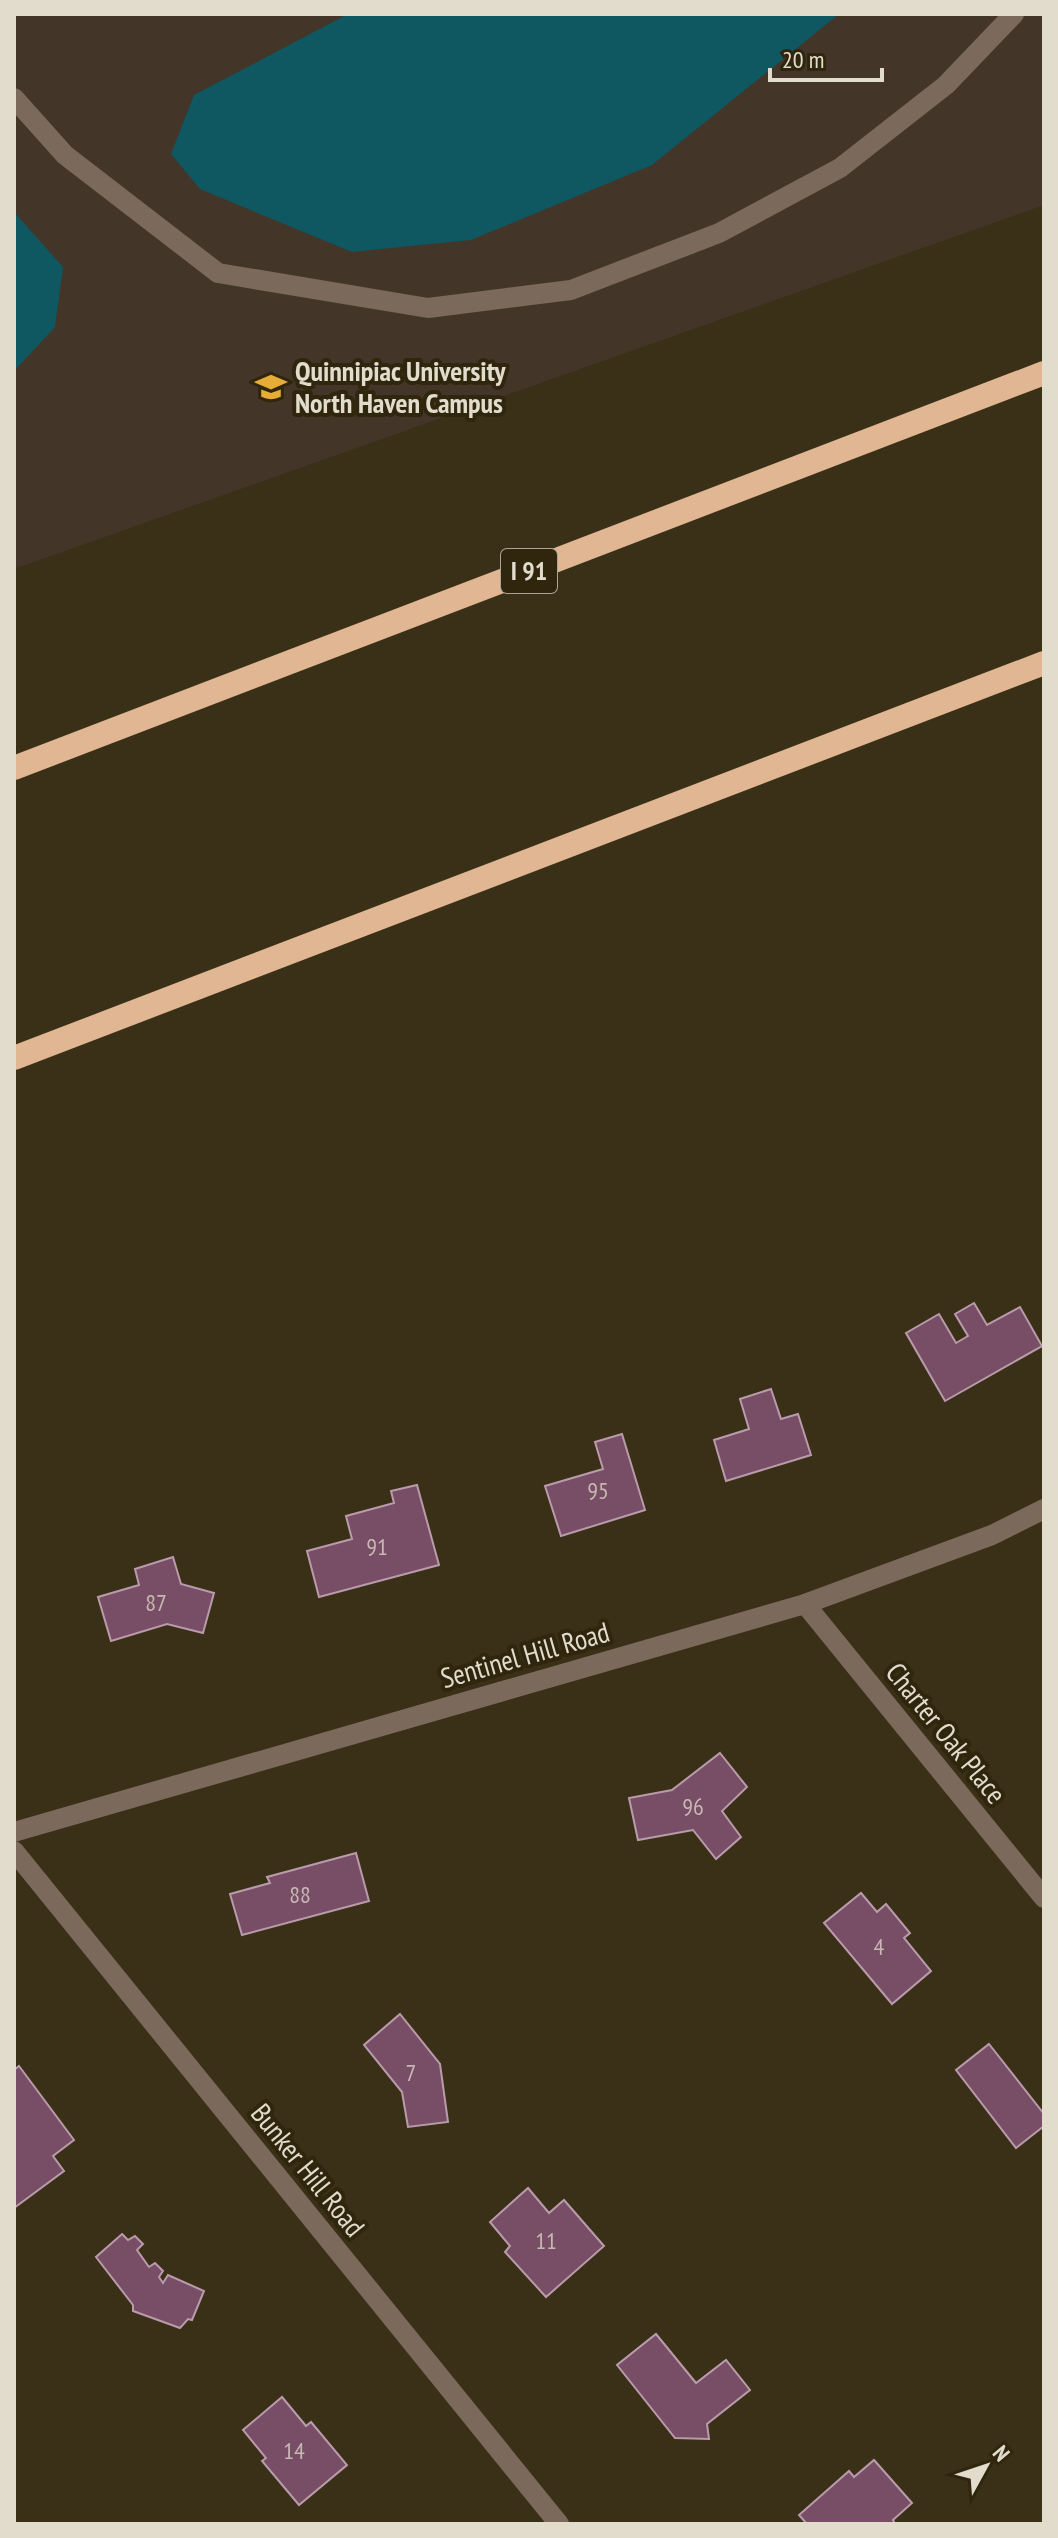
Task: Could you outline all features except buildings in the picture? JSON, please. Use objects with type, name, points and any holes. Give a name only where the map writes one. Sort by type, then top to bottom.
[{"type":"highway","name":"I 91","points":[[14,768],[1044,373]]},
{"type":"highway","points":[[14,1058],[1044,663]]},
{"type":"street","points":[[14,98],[65,155],[218,273],[428,308],[571,290],[719,233],[840,168],[946,85],[1014,14]]},
{"type":"street","name":"Sentinel Hill Road","points":[[14,1832],[805,1604],[992,1535],[1044,1509]]},
{"type":"street","name":"Charter Oak Place","points":[[805,1604],[1044,1898]]},
{"type":"street","name":"Bunker Hill Road","points":[[14,1851],[559,2524]]},
{"type":"shaded area","name":"Quinnipiac University North Haven Campus","points":[[14,14],[1044,14],[1044,205],[14,569]]},
{"type":"water","points":[[348,14],[839,14],[652,165],[471,240],[352,252],[200,189],[171,154],[194,95]]},
{"type":"water","points":[[14,212],[63,267],[55,327],[14,371]]},
{"type":"place","name":"Quinnipiac University North Haven Campus","points":[[271,387]]}]
